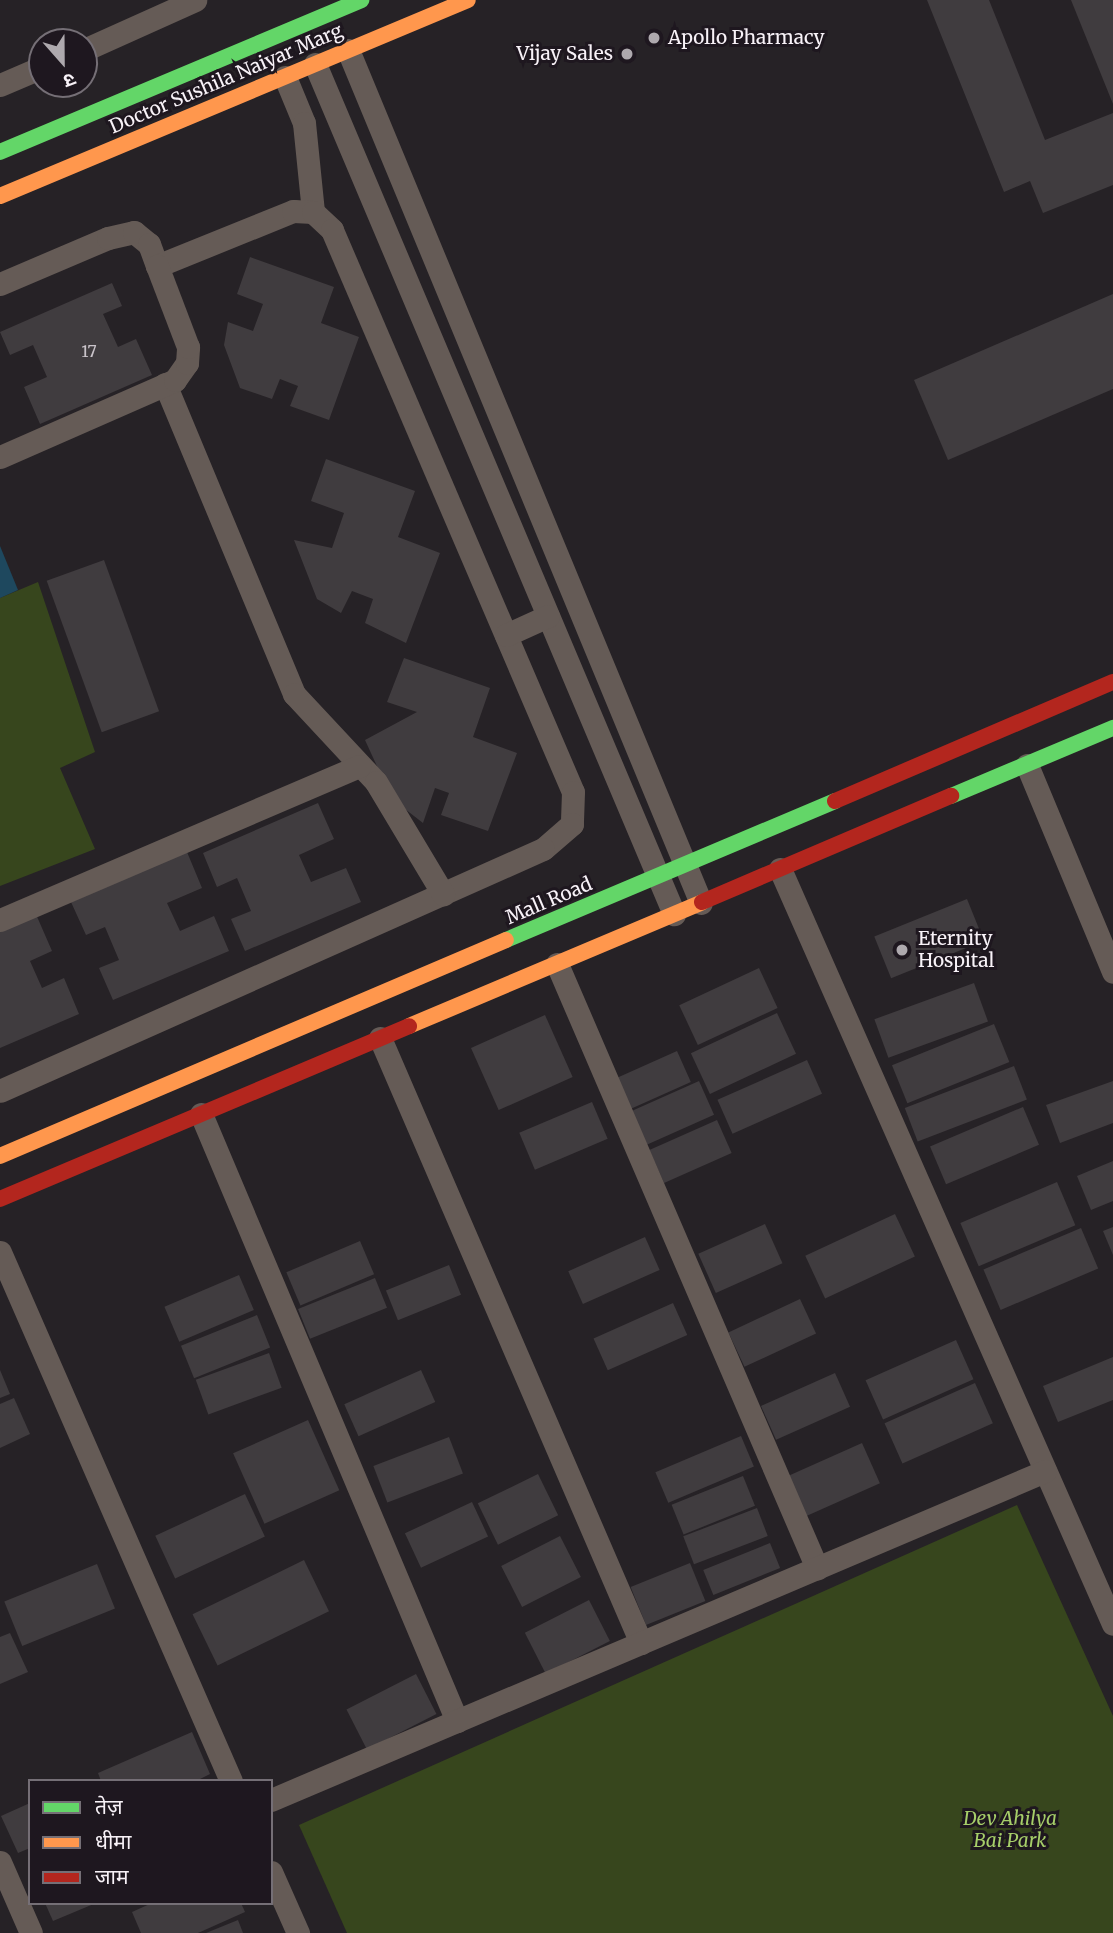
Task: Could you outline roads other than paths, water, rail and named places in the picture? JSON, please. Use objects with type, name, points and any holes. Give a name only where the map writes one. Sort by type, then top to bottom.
[{"type":"street","points":[[98,44],[195,0]]},
{"type":"street","name":"Doctor Sushila Naiyar Marg","points":[[0,152],[361,0]]},
{"type":"street","name":"Doctor Sushila Naiyar Marg","points":[[0,196],[455,3]]},
{"type":"street","points":[[348,50],[701,903]]},
{"type":"street","points":[[315,64],[674,914]]},
{"type":"street","points":[[0,85],[28,73]]},
{"type":"street","points":[[285,77],[304,123],[313,212]]},
{"type":"street","points":[[0,1091],[543,849],[572,824],[573,792],[332,230],[313,212],[293,211],[157,266]]},
{"type":"street","points":[[0,284],[134,232],[149,244],[188,346],[187,363],[165,384],[0,457]]},
{"type":"street","points":[[165,384],[294,694],[394,808],[443,894]]},
{"type":"street","points":[[506,635],[548,616]]},
{"type":"street","name":"Mall Road","points":[[0,1156],[1113,682]]},
{"type":"street","points":[[0,1199],[1113,728]]},
{"type":"street","points":[[1027,765],[1113,972]]},
{"type":"street","points":[[0,920],[359,766]]},
{"type":"street","points":[[780,869],[1113,1625]]},
{"type":"street","points":[[557,964],[817,1568]]},
{"type":"street","points":[[380,1038],[641,1643]]},
{"type":"street","points":[[201,1114],[457,1721]]},
{"type":"street","points":[[0,1252],[230,1779]]},
{"type":"street","points":[[273,1799],[1045,1471]]},
{"type":"street","points":[[0,1862],[31,1933]]},
{"type":"street","points":[[273,1877],[298,1933]]},
{"type":"water","points":[[0,546],[18,590],[0,598]]},
{"type":"place","name":"Apollo Pharmacy","points":[[654,38]]},
{"type":"place","name":"Vijay Sales","points":[[627,54]]},
{"type":"place","name":"Eternity Hospital","points":[[902,950]]},
{"type":"park label","name":"Dev Ahilya Bai Park","points":[[1010,1830]]}]
